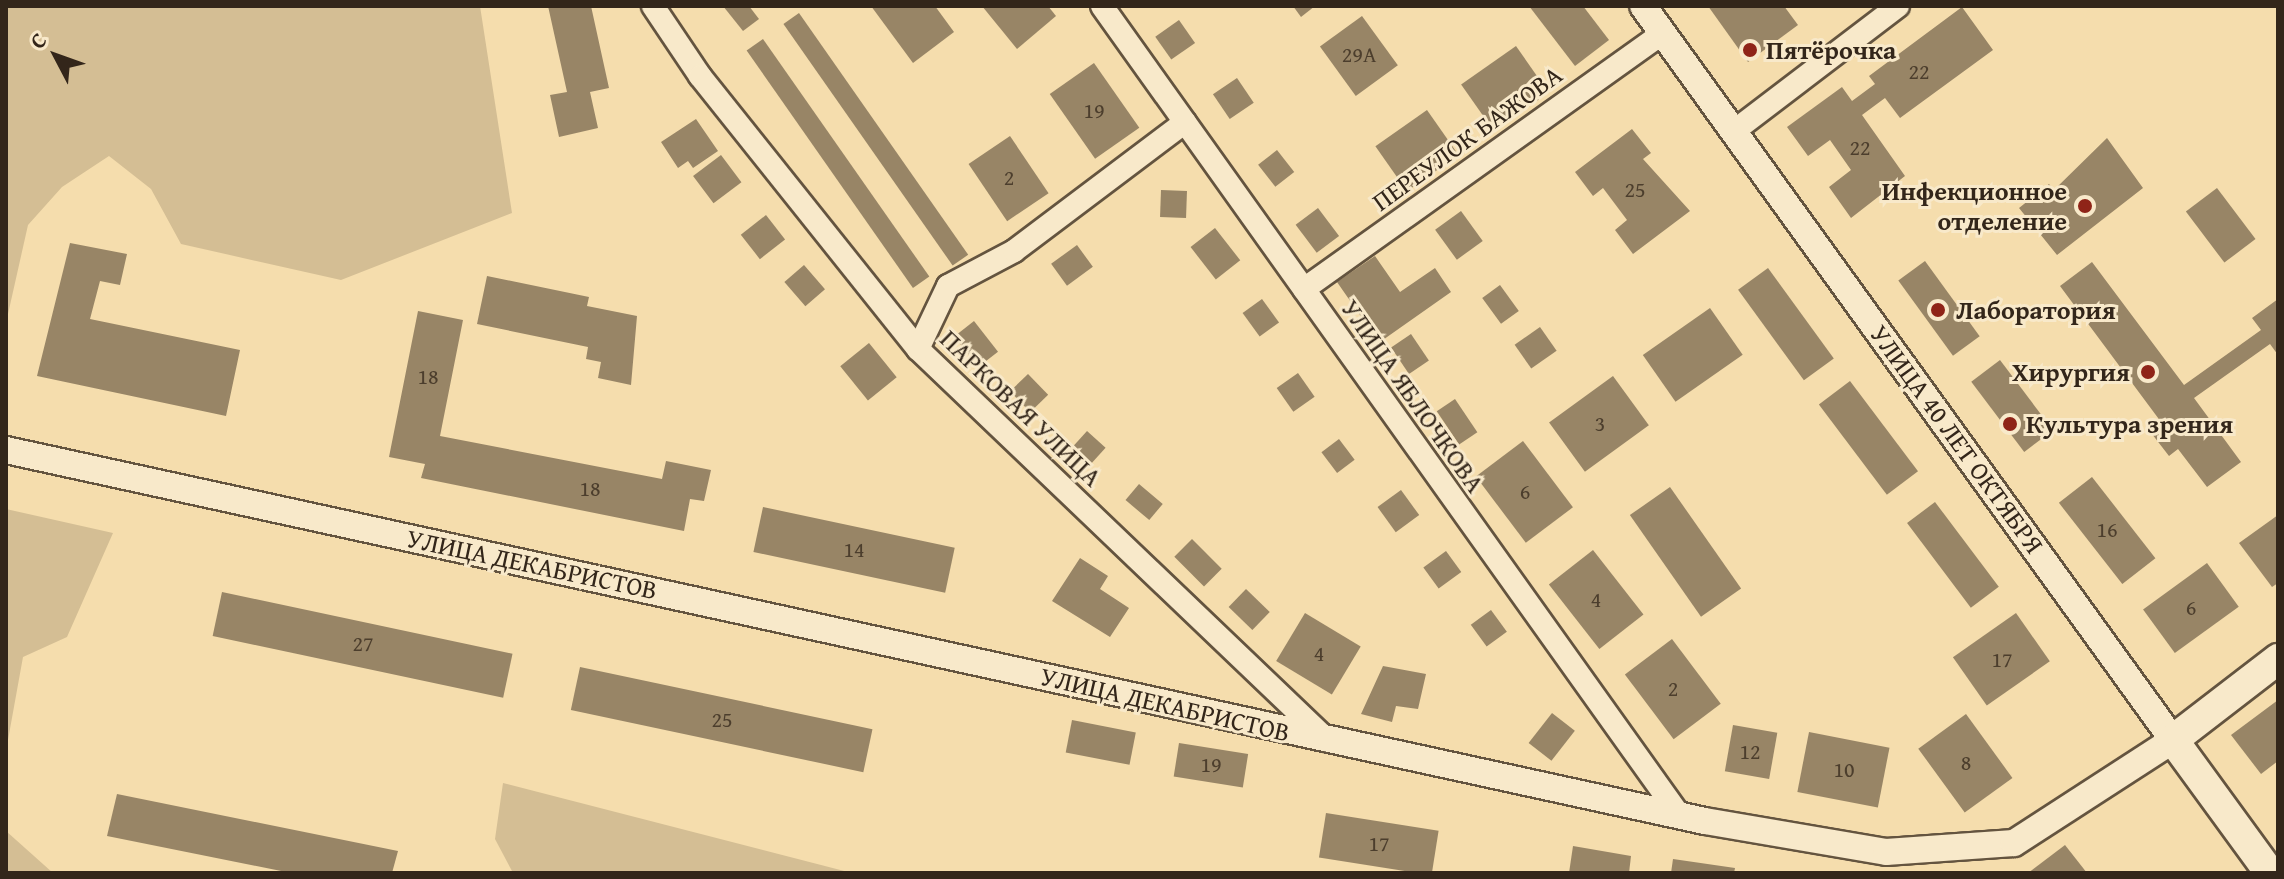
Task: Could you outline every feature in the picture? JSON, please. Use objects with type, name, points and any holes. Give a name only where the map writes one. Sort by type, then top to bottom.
[{"type":"main road","name":"УЛИЦА ДЕКАБРИСТОВ","points":[[2173,740],[2278,659]]},
{"type":"main road","name":"УЛИЦА 40 ЛЕТ ОКТЯБРЯ","points":[[2173,740],[2270,873]]},
{"type":"street","name":"ПАРКОВАЯ УЛИЦА","points":[[653,6],[700,76],[918,349],[1329,742]]},
{"type":"street","name":"УЛИЦА ЯБЛОЧКОВА","points":[[1102,6],[1680,816]]},
{"type":"street","name":"УЛИЦА 40 ЛЕТ ОКТЯБРЯ","points":[[1643,6],[2173,740]]},
{"type":"street","points":[[1734,131],[1898,6]]},
{"type":"street","name":"ПЕРЕУЛОК БАЖОВА","points":[[1304,289],[1663,33]]},
{"type":"street","points":[[918,349],[948,286],[1014,251],[1185,122]]},
{"type":"street","name":"УЛИЦА ДЕКАБРИСТОВ","points":[[6,450],[900,641],[1329,742],[1680,816],[1886,852],[1965,851],[2014,843],[2173,740]]},
{"type":"shaded area","points":[[6,6],[480,6],[512,213],[341,280],[181,244],[151,189],[109,156],[62,187],[28,225],[6,323]]},
{"type":"shaded area","points":[[6,509],[113,533],[67,637],[23,657],[6,751]]},
{"type":"shaded area","points":[[503,783],[852,873],[513,873],[495,839]]},
{"type":"shaded area","points":[[6,831],[53,873],[6,873]]},
{"type":"building","points":[[548,6],[591,6],[609,88],[590,92],[598,128],[559,137],[550,95],[567,92]]},
{"type":"building","points":[[723,6],[749,6],[759,19],[743,31]]},
{"type":"building","points":[[871,6],[935,6],[954,32],[913,63]]},
{"type":"building","points":[[982,6],[1048,6],[1056,16],[1017,49]]},
{"type":"building","points":[[1293,6],[1315,6],[1301,17]]},
{"type":"building","points":[[1529,6],[1583,6],[1609,40],[1575,66]]},
{"type":"building","points":[[1708,6],[1784,6],[1798,25],[1748,62]]},
{"type":"building","points":[[1962,7],[1993,50],[1900,118],[1885,98],[1862,115],[1905,176],[1851,218],[1829,187],[1851,170],[1830,140],[1808,156],[1787,127],[1842,87],[1852,101],[1875,84],[1869,76]]},
{"type":"building","points":[[799,13],[968,255],[953,266],[783,24]]},
{"type":"building","points":[[1362,16],[1398,65],[1356,96],[1320,47]]},
{"type":"building","points":[[1179,20],[1195,43],[1171,60],[1155,37]]},
{"type":"building","points":[[763,39],[929,277],[913,288],[747,50]]},
{"type":"building","points":[[1516,46],[1549,93],[1494,131],[1461,84]]},
{"type":"building","points":[[1094,63],[1139,128],[1095,159],[1050,94]]},
{"type":"building","points":[[1237,78],[1254,103],[1230,119],[1213,94]]},
{"type":"building","points":[[1427,110],[1459,155],[1407,191],[1375,146]]},
{"type":"building","points":[[696,119],[718,151],[693,168],[688,161],[678,168],[661,142]]},
{"type":"building","points":[[1632,129],[1651,153],[1643,159],[1690,211],[1633,254],[1615,230],[1627,220],[1603,188],[1593,196],[1575,172]]},
{"type":"building","points":[[1010,136],[1049,193],[1007,221],[969,164]]},
{"type":"building","points":[[2107,138],[2143,188],[2057,255],[2019,208],[2049,184],[2054,190]]},
{"type":"building","points":[[1277,150],[1294,172],[1275,187],[1258,165]]},
{"type":"building","points":[[721,155],[741,182],[714,203],[693,176]]},
{"type":"building","points":[[2217,188],[2256,239],[2224,263],[2186,211]]},
{"type":"building","points":[[1161,190],[1187,191],[1186,218],[1160,217]]},
{"type":"building","points":[[1318,208],[1339,236],[1317,253],[1296,225]]},
{"type":"building","points":[[1461,211],[1483,241],[1457,260],[1435,230]]},
{"type":"building","points":[[766,215],[785,239],[760,259],[741,235]]},
{"type":"building","points":[[1215,228],[1240,260],[1216,279],[1191,247]]},
{"type":"building","points":[[70,243],[127,254],[120,285],[100,281],[90,319],[240,350],[226,416],[37,376]]},
{"type":"building","points":[[1077,245],[1093,267],[1067,286],[1051,264]]},
{"type":"building","points":[[1375,256],[1400,292],[1435,268],[1451,292],[1370,349],[1353,324],[1362,318],[1337,282]]},
{"type":"building","points":[[1925,261],[1980,336],[1953,356],[1898,280]]},
{"type":"building","points":[[2092,262],[2184,385],[2261,330],[2252,318],[2278,299],[2278,355],[2270,344],[2194,398],[2241,462],[2207,487],[2178,449],[2169,456],[2152,434],[2164,426],[2060,286]]},
{"type":"building","points":[[804,265],[825,289],[805,306],[784,282]]},
{"type":"building","points":[[1768,268],[1834,359],[1804,380],[1738,290]]},
{"type":"building","points":[[487,276],[589,297],[587,306],[637,316],[631,385],[598,378],[601,362],[586,359],[588,347],[477,324]]},
{"type":"building","points":[[1500,285],[1519,311],[1501,324],[1482,298]]},
{"type":"building","points":[[1262,299],[1279,322],[1260,337],[1243,313]]},
{"type":"building","points":[[1710,308],[1743,355],[1676,402],[1643,355]]},
{"type":"building","points":[[418,311],[463,320],[440,436],[662,479],[666,461],[711,470],[704,501],[690,499],[684,531],[421,478],[425,464],[389,457]]},
{"type":"building","points":[[974,321],[998,352],[978,367],[954,336]]},
{"type":"building","points":[[1540,327],[1557,351],[1531,369],[1515,345]]},
{"type":"building","points":[[1411,334],[1429,361],[1409,374],[1391,347]]},
{"type":"building","points":[[869,343],[897,377],[868,400],[840,366]]},
{"type":"building","points":[[2000,360],[2053,430],[2024,452],[1971,382]]},
{"type":"building","points":[[1298,373],[1315,397],[1293,412],[1277,388]]},
{"type":"building","points":[[1028,374],[1048,395],[1030,412],[1010,391]]},
{"type":"building","points":[[1613,376],[1649,425],[1585,472],[1549,422]]},
{"type":"building","points":[[1850,381],[1918,471],[1887,495],[1819,404]]},
{"type":"building","points":[[1455,399],[1477,432],[1459,444],[1437,411]]},
{"type":"building","points":[[1087,431],[1106,448],[1089,466],[1070,450]]},
{"type":"building","points":[[1339,439],[1355,460],[1337,473],[1321,452]]},
{"type":"building","points":[[1523,441],[1573,507],[1526,543],[1476,477]]},
{"type":"building","points":[[2092,477],[2155,558],[2122,584],[2059,503]]},
{"type":"building","points":[[1139,484],[1163,504],[1149,520],[1126,500]]},
{"type":"building","points":[[1670,487],[1741,589],[1701,617],[1630,515]]},
{"type":"building","points":[[1401,490],[1419,515],[1396,532],[1378,507]]},
{"type":"building","points":[[1935,502],[1999,587],[1971,608],[1907,523]]},
{"type":"building","points":[[763,507],[955,548],[945,593],[753,552]]},
{"type":"building","points":[[2278,515],[2278,583],[2272,587],[2239,543]]},
{"type":"building","points":[[1192,539],[1222,569],[1204,586],[1174,557]]},
{"type":"building","points":[[1593,550],[1643,615],[1599,649],[1549,584]]},
{"type":"building","points":[[1446,551],[1461,572],[1439,588],[1423,567]]},
{"type":"building","points":[[1080,558],[1108,576],[1100,589],[1129,608],[1110,637],[1052,601]]},
{"type":"building","points":[[2207,563],[2239,607],[2175,653],[2143,609]]},
{"type":"building","points":[[1246,589],[1270,612],[1252,630],[1229,607]]},
{"type":"building","points":[[222,592],[513,654],[503,698],[213,636]]},
{"type":"building","points":[[1491,610],[1507,632],[1487,647],[1471,625]]},
{"type":"building","points":[[1305,613],[1361,646],[1332,694],[1276,661]]},
{"type":"building","points":[[2016,613],[2050,661],[1987,705],[1953,657]]},
{"type":"building","points":[[1672,639],[1721,704],[1674,739],[1625,675]]},
{"type":"building","points":[[1383,666],[1426,674],[1418,709],[1396,706],[1392,722],[1361,714]]},
{"type":"building","points":[[580,667],[872,729],[863,772],[571,710]]},
{"type":"building","points":[[2278,700],[2278,761],[2261,774],[2231,735]]},
{"type":"building","points":[[1552,713],[1575,731],[1551,761],[1529,743]]},
{"type":"building","points":[[1966,714],[2012,778],[1965,813],[1918,749]]},
{"type":"building","points":[[1072,720],[1136,732],[1130,765],[1066,752]]},
{"type":"building","points":[[1733,725],[1777,733],[1769,779],[1725,771]]},
{"type":"building","points":[[1809,732],[1889,748],[1878,808],[1797,792]]},
{"type":"building","points":[[1179,743],[1248,754],[1243,788],[1174,777]]},
{"type":"building","points":[[117,794],[398,851],[392,873],[291,873],[107,836]]},
{"type":"building","points":[[1326,813],[1439,831],[1432,873],[1319,857]]},
{"type":"building","points":[[2065,845],[2087,873],[2028,873]]},
{"type":"building","points":[[1573,846],[1631,856],[1629,873],[1569,873]]},
{"type":"building","points":[[1673,859],[1735,868],[1734,873],[1671,873]]},
{"type":"place","name":"Пятёрочка","points":[[1750,50]]},
{"type":"place","name":"Инфекционное отделение","points":[[2085,206]]},
{"type":"place","name":"Лаборатория","points":[[1938,310]]},
{"type":"place","name":"Хирургия","points":[[2148,372]]},
{"type":"place","name":"Культура зрения","points":[[2010,424]]}]
